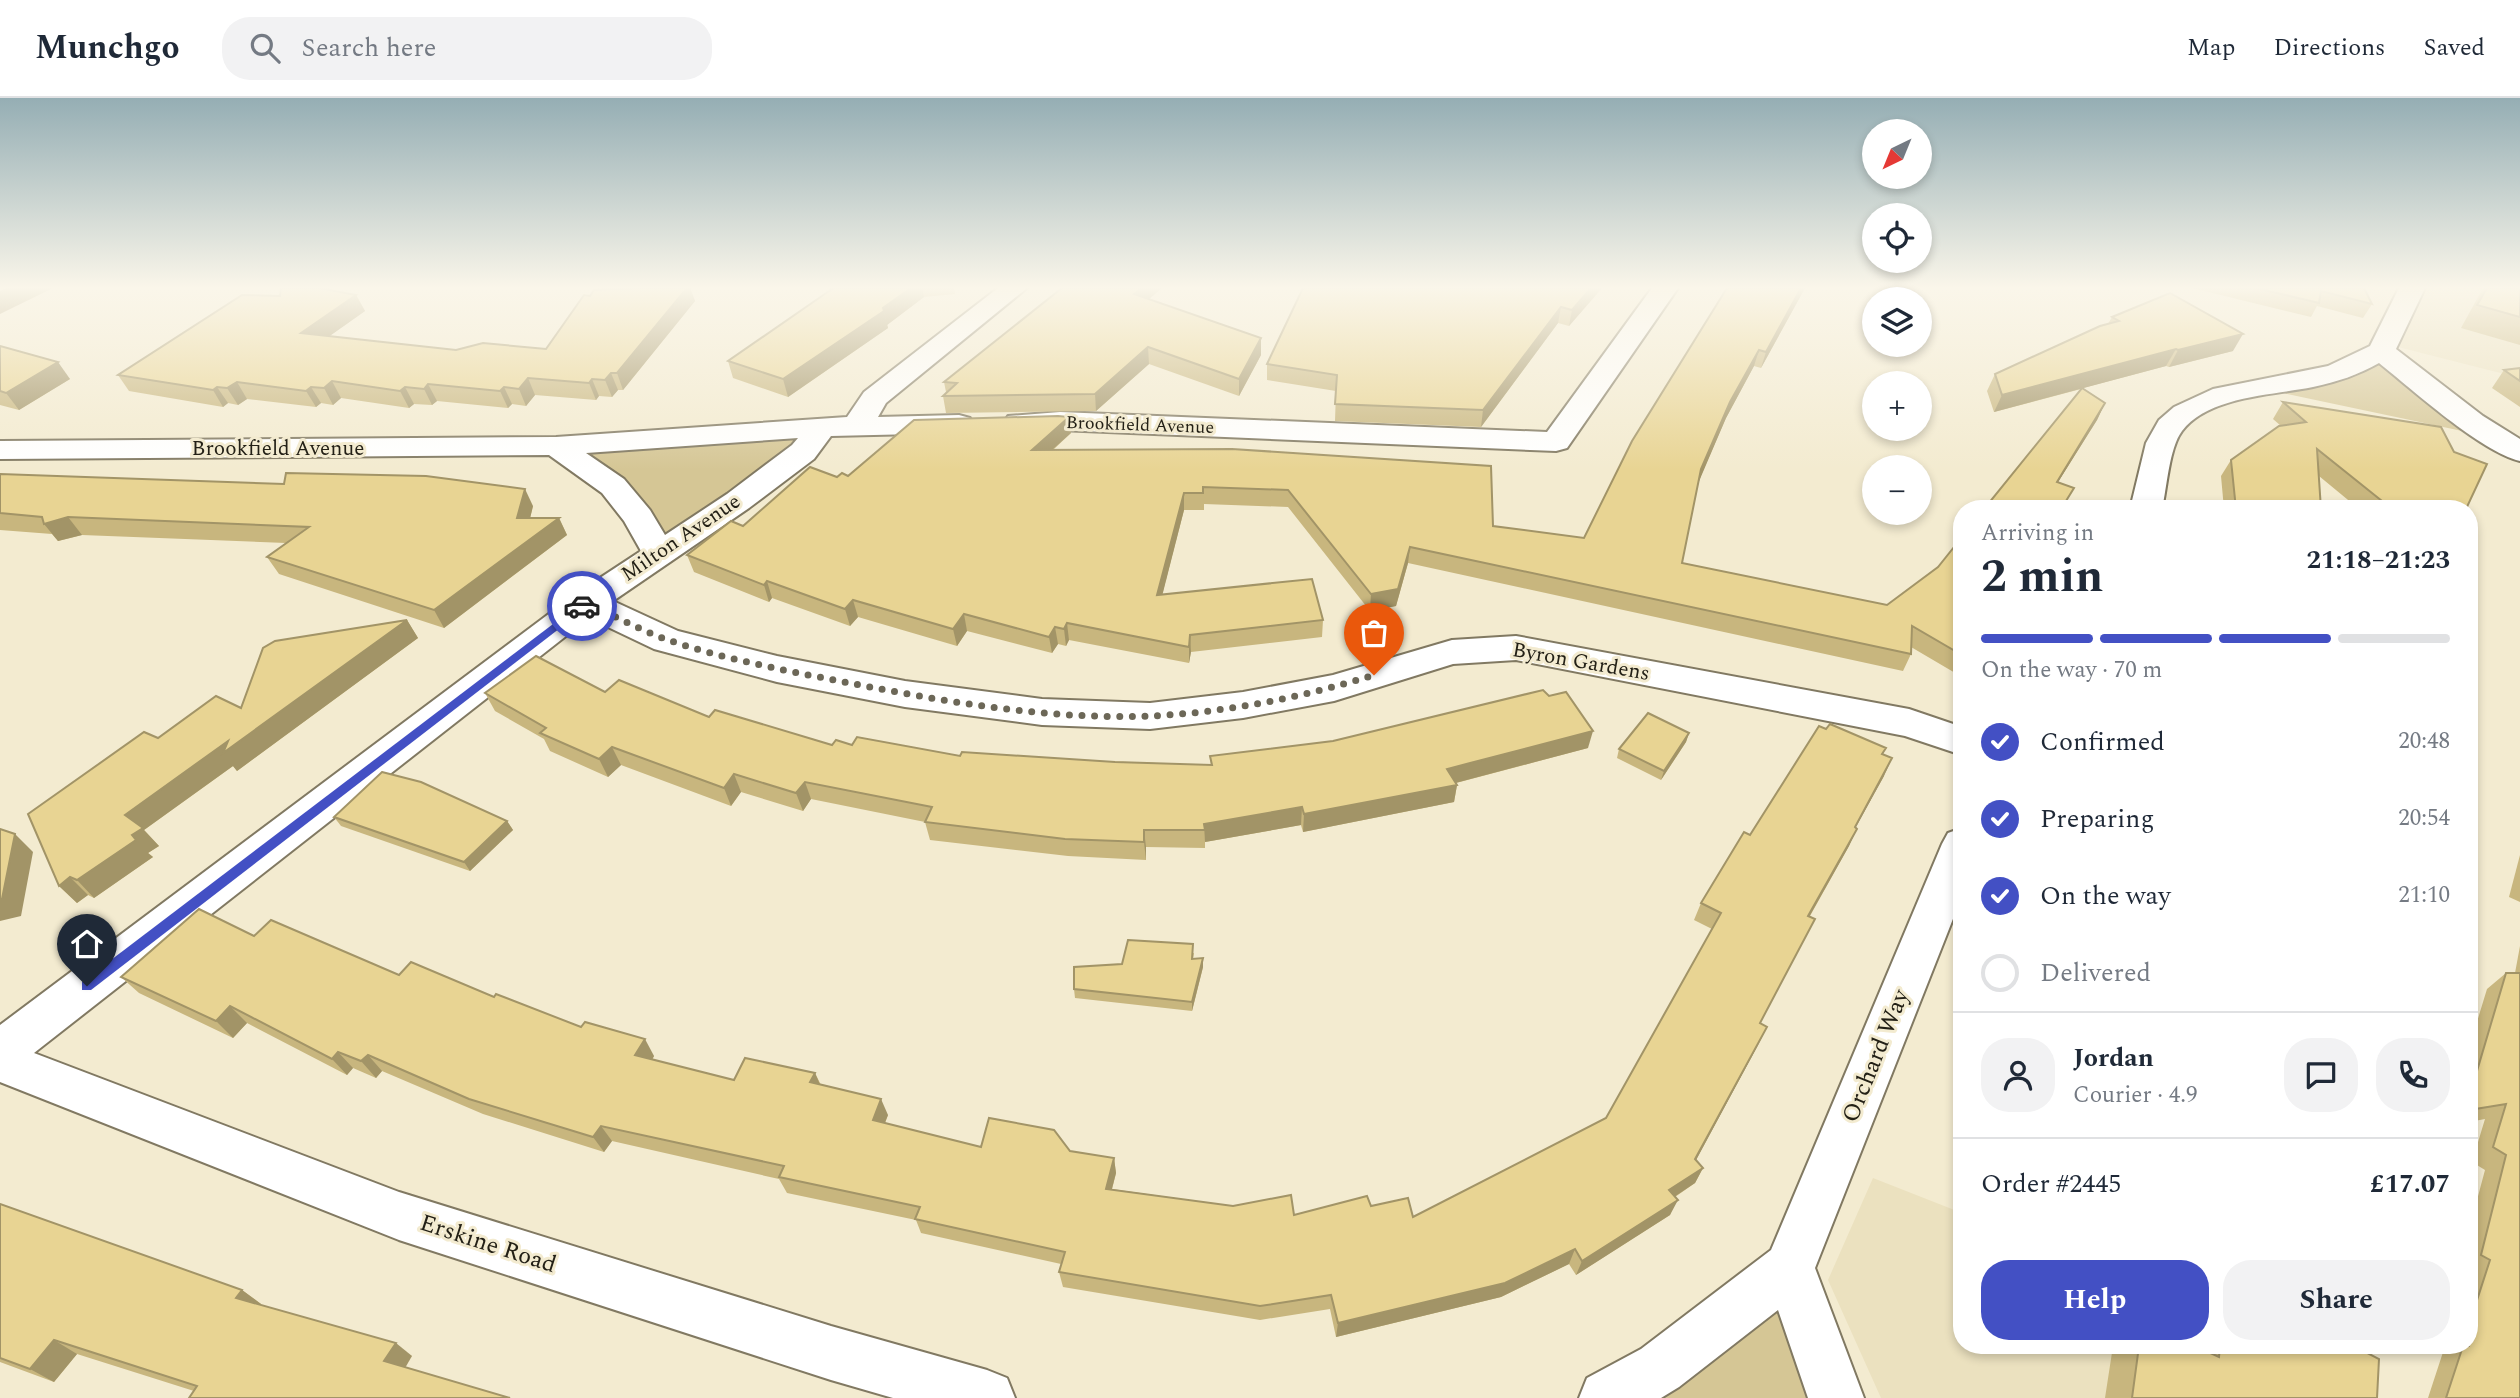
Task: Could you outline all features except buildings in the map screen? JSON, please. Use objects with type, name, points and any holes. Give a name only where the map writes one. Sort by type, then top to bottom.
[{"type":"street","name":"Milton Avenue","points":[[0,1052],[586,603],[738,501],[840,426],[937,349]]},
{"type":"street","name":"Brookfield Avenue","points":[[0,450],[556,446],[840,426],[1060,421],[1556,442],[1622,349]]},
{"type":"street","points":[[2148,500],[2154,470],[2168,428],[2183,414],[2209,399],[2335,374],[2381,351],[2472,422],[2520,452]]},
{"type":"street","points":[[556,446],[613,486],[638,516],[659,553]]},
{"type":"street","name":"Byron Gardens","points":[[586,603],[667,640],[778,669],[905,694],[1041,712],[1150,716],[1243,705],[1334,688],[1451,652],[1516,648],[1909,723],[1953,738]]},
{"type":"street","name":"Orchard Way","points":[[1789,1268],[1953,866]]},
{"type":"street","name":"Erskine Road","points":[[0,1061],[399,1216],[831,1353],[987,1398]]},
{"type":"street","points":[[1607,1398],[1660,1368],[1789,1268],[1836,1398]]},
{"type":"shaded area","points":[[2405,349],[2520,349],[2520,378]]},
{"type":"shaded area","points":[[2382,358],[2481,435],[2273,391]]},
{"type":"shaded area","points":[[811,432],[661,545],[575,450]]},
{"type":"shaded area","points":[[1873,1178],[1953,1209],[1953,1354],[2286,1354],[2367,1398],[1881,1398],[1828,1280]]},
{"type":"shaded area","points":[[1784,1291],[1821,1398],[1641,1398]]},
{"type":"way so far","points":[[582,606],[586,603],[667,640],[778,669],[905,694],[1041,712],[1150,716],[1243,705],[1334,688],[1374,675]]},
{"type":"route","points":[[87,986],[582,606]]}]
